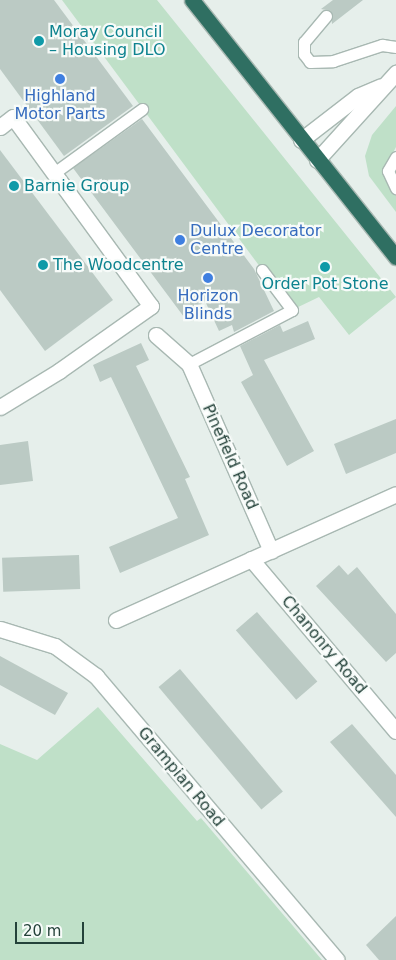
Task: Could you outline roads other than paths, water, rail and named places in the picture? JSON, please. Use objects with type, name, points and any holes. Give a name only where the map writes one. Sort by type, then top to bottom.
[{"type":"highway","points":[[192,0],[301,140],[396,257]]},
{"type":"street","points":[[317,160],[396,73]]},
{"type":"street","points":[[301,140],[358,96],[385,84]]},
{"type":"street","points":[[0,127],[13,117],[151,306],[58,372],[0,407]]},
{"type":"street","name":"Pinefield Road","points":[[156,334],[189,364],[270,551]]},
{"type":"street","points":[[116,620],[396,494]]},
{"type":"street","name":"Chanonry Road","points":[[251,559],[396,731]]},
{"type":"street","name":"Grampian Road","points":[[0,629],[55,646],[96,676],[338,960]]},
{"type":"lane","points":[[326,16],[304,42],[304,54],[310,62],[333,61],[376,46],[396,47]]},
{"type":"lane","points":[[54,173],[142,108]]},
{"type":"lane","points":[[396,157],[388,171],[396,188]]},
{"type":"lane","points":[[189,364],[292,310],[262,270]]},
{"type":"place","name":"Moray Council – Housing DLO","points":[[39,41]]},
{"type":"place","name":"Highland Motor Parts","points":[[60,79]]},
{"type":"place","name":"Barnie Group","points":[[14,186]]},
{"type":"place","name":"Dulux Decorator Centre","points":[[180,240]]},
{"type":"place","name":"The Woodcentre","points":[[43,265]]},
{"type":"place","name":"Order Pot Stone","points":[[325,267]]},
{"type":"place","name":"Horizon Blinds","points":[[208,278]]}]
